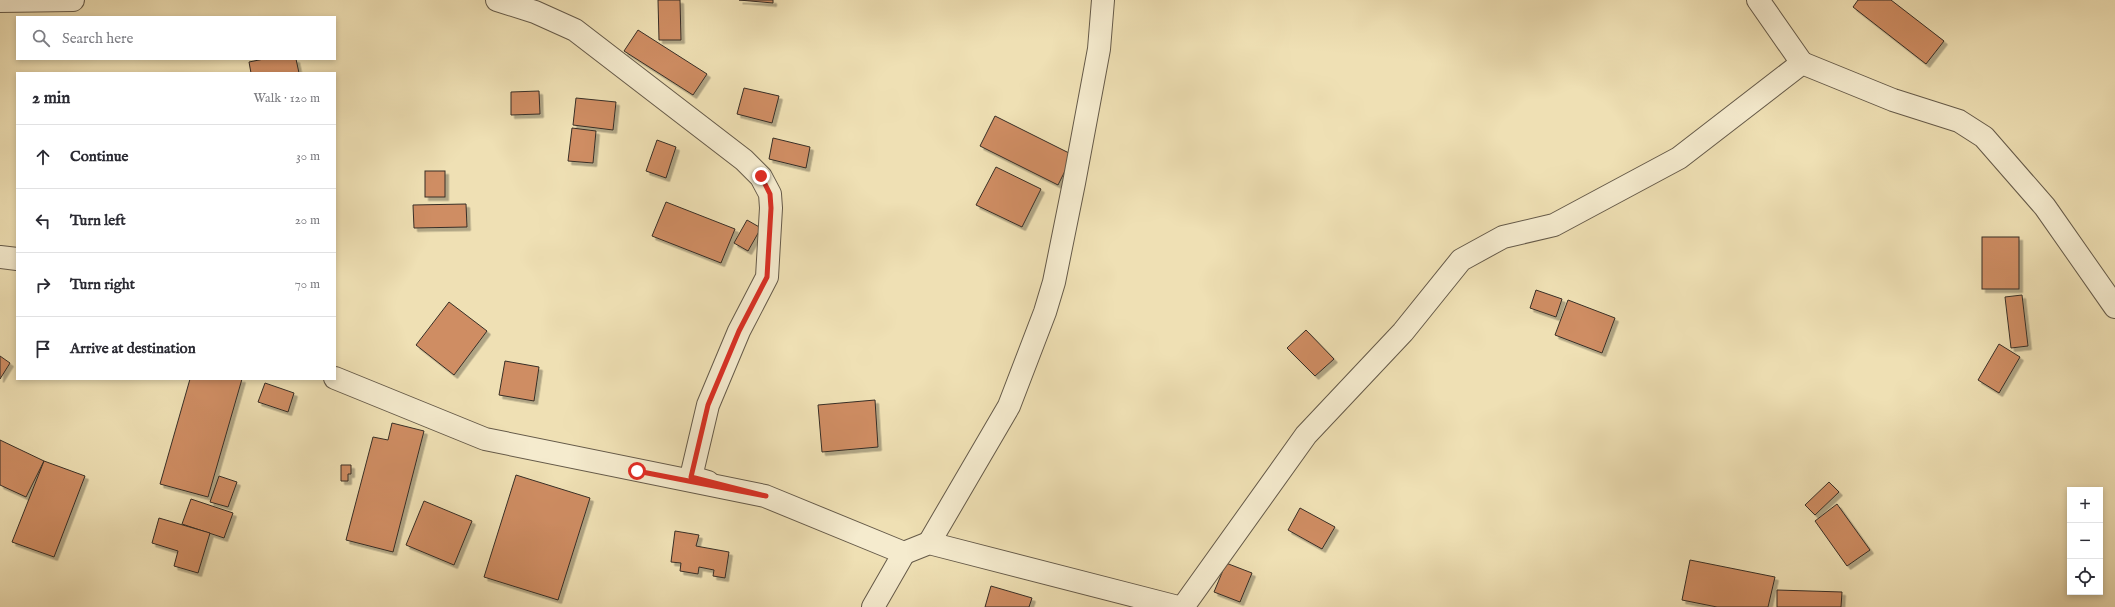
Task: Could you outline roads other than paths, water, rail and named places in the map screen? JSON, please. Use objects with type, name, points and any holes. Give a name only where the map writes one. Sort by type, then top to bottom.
[{"type":"street","points":[[0,1],[73,0]]},
{"type":"street","points":[[497,0],[535,12],[575,30],[744,160],[761,176],[770,194],[771,208],[767,277],[739,331],[708,405],[691,477],[766,496],[904,553]]},
{"type":"street","points":[[929,543],[1010,406],[1045,312],[1054,282],[1074,183],[1098,49],[1103,0]]},
{"type":"street","points":[[1758,0],[1802,63],[1893,100],[1959,121],[1984,137],[2045,207],[2115,307]]},
{"type":"street","points":[[1183,607],[1306,435],[1403,332],[1461,260],[1503,237],[1554,225],[1679,158],[1802,63]]},
{"type":"street","points":[[0,257],[16,258]]},
{"type":"street","points":[[336,378],[485,439],[766,496]]},
{"type":"street","points":[[873,607],[904,553],[929,543],[1178,607]]}]
